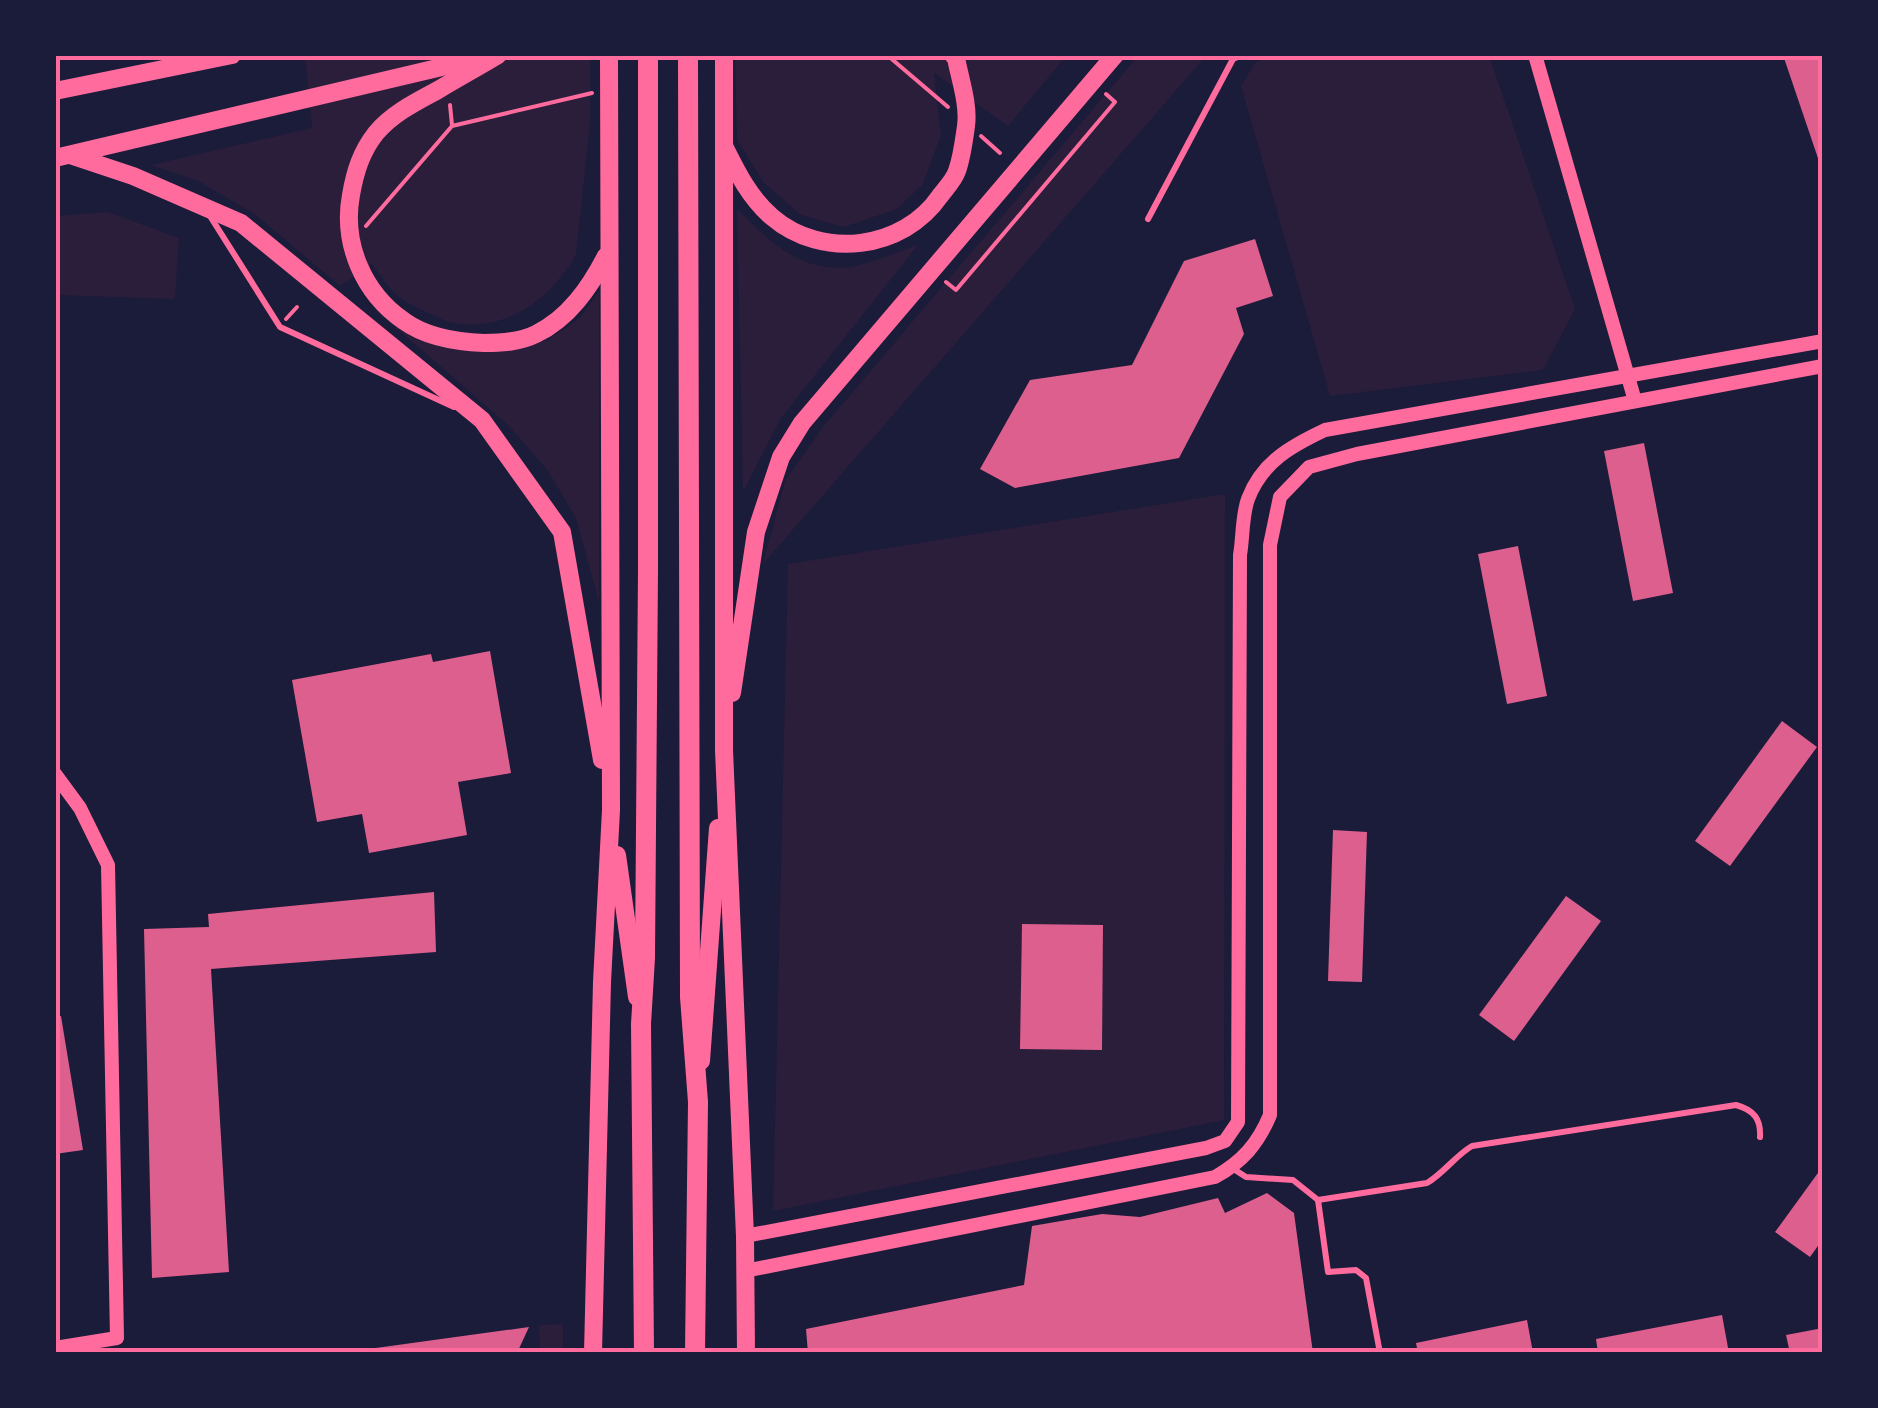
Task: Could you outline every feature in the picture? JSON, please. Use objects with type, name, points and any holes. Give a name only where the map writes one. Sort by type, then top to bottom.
[{"type":"highway","points":[[644,1353],[641,1024],[648,627],[648,55]]},
{"type":"highway","points":[[688,55],[690,997],[698,1102],[695,1353]]},
{"type":"main road","points":[[55,91],[232,55]]},
{"type":"main road","points":[[62,156],[497,55]]},
{"type":"main road","points":[[497,55],[404,108],[376,133],[356,167],[347,217],[355,260],[375,294],[404,322],[462,342],[504,343],[536,334],[564,316],[583,295],[608,251]]},
{"type":"main road","points":[[593,1353],[602,982],[611,810],[608,55]]},
{"type":"main road","points":[[724,55],[724,750],[746,1353]]},
{"type":"main road","points":[[724,146],[748,193],[774,219],[806,236],[840,244],[872,242],[904,231],[935,204],[956,173],[967,121],[953,55]]},
{"type":"main road","points":[[698,1102],[724,750],[756,532],[781,458],[802,423],[1115,55]]},
{"type":"main road","points":[[62,156],[134,176],[241,223],[482,420],[562,532],[611,810],[641,1024]]},
{"type":"street","points":[[1535,55],[1635,402]]},
{"type":"street","points":[[744,1236],[1206,1148],[1225,1141],[1238,1122],[1240,556],[1247,501],[1265,468],[1290,447],[1325,430],[1823,341]]},
{"type":"street","points":[[745,1271],[1215,1177],[1243,1159],[1261,1137],[1270,1115],[1270,545],[1280,498],[1308,468],[1357,454],[1823,366]]},
{"type":"street","points":[[55,774],[80,808],[108,865],[117,1338],[55,1348]]},
{"type":"lane","points":[[1148,219],[1233,60],[1242,55]]},
{"type":"lane","points":[[204,207],[280,327],[482,420]]},
{"type":"lane","points":[[1318,1200],[1427,1182],[1472,1146],[1736,1105],[1748,1108],[1756,1116],[1761,1125],[1760,1138]]},
{"type":"lane","points":[[1232,1168],[1246,1177],[1293,1180],[1318,1200],[1328,1272],[1356,1270],[1366,1278],[1380,1353]]},
{"type":"path","points":[[887,55],[958,116]]},
{"type":"path","points":[[931,270],[956,290],[1115,102],[1092,81]]},
{"type":"path","points":[[366,227],[452,126],[496,116]]},
{"type":"path","points":[[972,128],[1000,152]]},
{"type":"shaded area","points":[[305,55],[590,55],[590,123],[576,255],[554,285],[509,317],[473,324],[449,322],[400,297],[372,264],[340,286],[256,215],[198,181],[151,165],[312,128]]},
{"type":"shaded area","points":[[735,55],[1067,55],[1008,126],[934,73],[941,135],[923,184],[897,209],[844,227],[801,215],[764,183],[737,140]]},
{"type":"shaded area","points":[[1139,55],[1207,55],[763,564],[785,481],[823,427]]},
{"type":"shaded area","points":[[1269,55],[1489,55],[1575,309],[1543,370],[1330,396],[1241,86],[1255,63]]},
{"type":"shaded area","points":[[737,209],[784,250],[826,267],[859,265],[918,245],[781,418],[743,492]]},
{"type":"shaded area","points":[[108,212],[179,238],[175,299],[55,295],[55,216]]},
{"type":"shaded area","points":[[599,291],[599,602],[576,518],[548,471],[508,425],[394,326],[462,350],[502,352],[548,340],[580,318]]},
{"type":"shaded area","points":[[1225,494],[1224,1120],[773,1211],[788,564]]},
{"type":"shaded area","points":[[563,1324],[563,1353],[540,1353],[539,1325]]},
{"type":"building","points":[[1783,55],[1823,55],[1823,170],[1822,170]]},
{"type":"building","points":[[1255,239],[1273,296],[1236,308],[1244,334],[1179,458],[1015,488],[980,469],[1030,380],[1132,365],[1184,261]]},
{"type":"building","points":[[1644,443],[1673,593],[1633,601],[1604,451]]},
{"type":"building","points":[[1518,546],[1547,696],[1507,704],[1478,554]]},
{"type":"building","points":[[490,651],[511,773],[458,782],[467,835],[369,853],[362,814],[317,822],[292,680],[431,654],[433,662]]},
{"type":"building","points":[[1782,721],[1817,747],[1730,866],[1695,841]]},
{"type":"building","points":[[1333,830],[1367,832],[1362,982],[1328,981]]},
{"type":"building","points":[[434,892],[436,952],[211,969],[229,1272],[152,1278],[144,929],[209,927],[208,914]]},
{"type":"building","points":[[1566,896],[1601,921],[1514,1041],[1479,1015]]},
{"type":"building","points":[[1022,924],[1103,925],[1102,1050],[1020,1049]]},
{"type":"building","points":[[61,1016],[83,1150],[55,1154],[55,1017]]},
{"type":"building","points":[[1823,1166],[1823,1239],[1810,1257],[1775,1232]]},
{"type":"building","points":[[1267,1193],[1294,1213],[1313,1353],[808,1353],[806,1329],[1024,1285],[1032,1226],[1102,1214],[1140,1217],[1218,1198],[1225,1213]]},
{"type":"building","points":[[1722,1315],[1729,1353],[1598,1353],[1596,1339]]},
{"type":"building","points":[[1527,1320],[1533,1353],[1418,1353],[1416,1343]]},
{"type":"building","points":[[529,1327],[517,1353],[354,1353],[354,1351]]},
{"type":"building","points":[[1823,1328],[1823,1353],[1790,1353],[1786,1335]]}]
